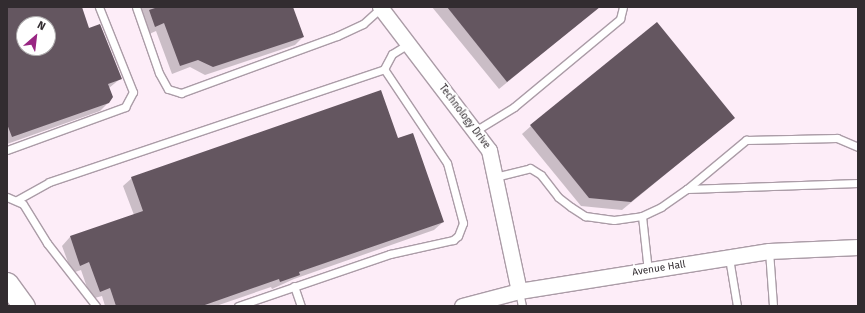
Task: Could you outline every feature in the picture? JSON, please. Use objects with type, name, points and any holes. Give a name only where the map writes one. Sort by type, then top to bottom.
[{"type":"street","name":"Technology Drive","points":[[381,8],[489,150],[519,291]]},
{"type":"street","name":"Avenue Hall","points":[[462,306],[519,291],[769,251],[858,247]]},
{"type":"street","points":[[7,283],[24,306]]},
{"type":"lane","points":[[7,150],[125,107],[133,92],[99,7]]},
{"type":"lane","points":[[136,7],[159,73],[168,89],[181,93],[337,36],[363,24],[381,8]]},
{"type":"lane","points":[[475,131],[514,107],[620,19],[623,7]]},
{"type":"lane","points":[[17,200],[49,182],[384,69],[392,54],[408,44]]},
{"type":"lane","points":[[238,306],[390,254],[453,240],[461,229],[461,211],[448,163],[384,69]]},
{"type":"lane","points":[[495,177],[530,168],[541,175],[558,197],[585,216],[614,220],[642,216],[661,207],[687,189],[746,140],[837,138],[858,148]]},
{"type":"lane","points":[[687,189],[858,183]]},
{"type":"lane","points":[[7,197],[17,200],[23,204],[47,243],[96,306]]},
{"type":"lane","points":[[642,216],[648,271]]},
{"type":"lane","points":[[769,251],[773,306]]},
{"type":"lane","points":[[729,258],[737,306]]},
{"type":"lane","points":[[294,286],[301,306]]},
{"type":"lane","points":[[519,291],[522,306]]},
{"type":"building","points":[[7,7],[82,7],[89,28],[100,24],[122,79],[108,84],[113,97],[109,103],[12,137],[7,124]]},
{"type":"building","points":[[158,7],[293,7],[304,37],[213,67],[198,60],[180,66],[164,23],[155,27],[149,10]]},
{"type":"building","points":[[447,7],[600,7],[507,82]]},
{"type":"building","points":[[657,22],[735,118],[631,202],[589,198],[530,125]]},
{"type":"building","points":[[381,90],[398,138],[413,133],[444,222],[299,272],[300,275],[280,282],[279,279],[202,306],[116,306],[110,288],[100,292],[89,262],[80,266],[70,236],[143,211],[131,177]]}]
